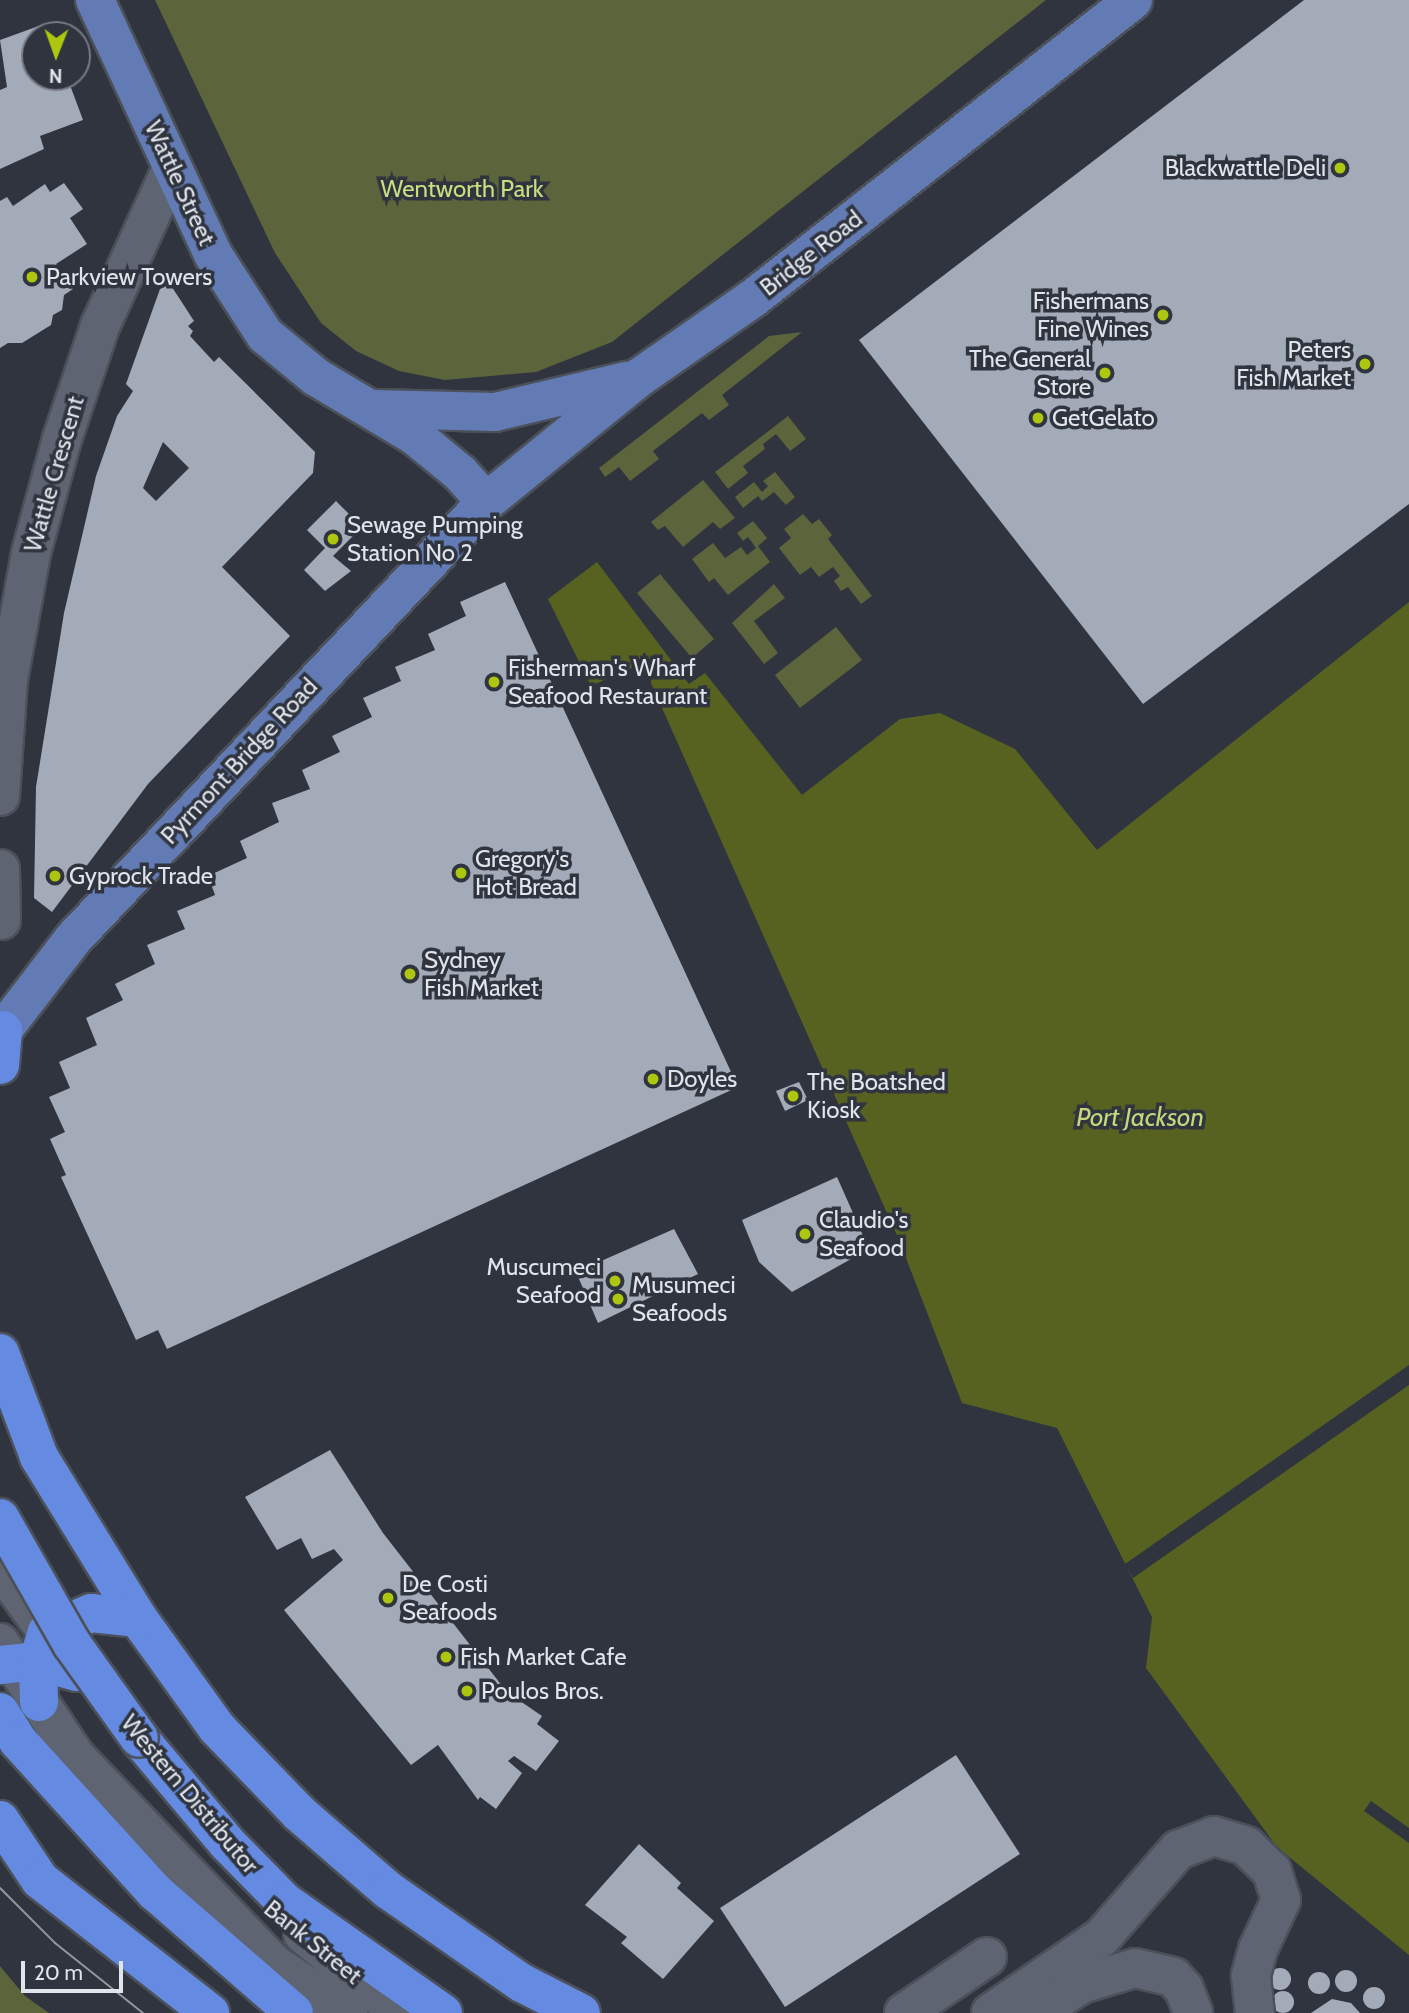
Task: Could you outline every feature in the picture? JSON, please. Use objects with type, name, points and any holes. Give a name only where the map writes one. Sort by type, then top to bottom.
[{"type":"highway","points":[[0,1353],[39,1457],[138,1618],[217,1728],[299,1813],[388,1890],[522,1983],[581,2013]]},
{"type":"highway","name":"Western Distributor","points":[[0,1518],[72,1644],[139,1738],[227,1843],[285,1902],[330,1937],[443,2013]]},
{"type":"highway","points":[[8,1579],[91,1613],[138,1618]]},
{"type":"highway","points":[[19,1652],[91,1613]]},
{"type":"highway","points":[[19,1652],[76,1672]]},
{"type":"highway","points":[[19,1652],[39,1702]]},
{"type":"highway","points":[[0,1712],[18,1741],[155,1892],[294,2013]]},
{"type":"highway","points":[[0,1820],[40,1880],[210,2013]]},
{"type":"main road","name":"Wattle Street","points":[[95,0],[171,170],[229,283],[265,335],[308,372],[370,409],[441,457],[486,502]]},
{"type":"main road","name":"Bridge Road","points":[[486,502],[640,377],[762,291],[1133,0]]},
{"type":"main road","points":[[370,409],[454,414],[495,412],[640,377]]},
{"type":"main road","name":"Pyrmont Bridge Road","points":[[1,1042],[74,939],[486,502]]},
{"type":"street","name":"Wattle Crescent","points":[[0,796],[8,680],[31,553],[55,464],[100,326],[171,170]]},
{"type":"street","points":[[0,869],[1,920]]},
{"type":"street","points":[[8,1579],[19,1652]]},
{"type":"street","name":"Bank Street","points":[[76,1672],[241,1882],[400,2013]]},
{"type":"street","name":"Bank Street","points":[[39,1702],[75,1756],[274,1964],[348,2013]]},
{"type":"street","points":[[991,2013],[1102,1937],[1178,1850],[1214,1836],[1245,1846],[1255,1854],[1272,1871],[1281,1899],[1258,1949],[1251,1976],[1255,2013]]},
{"type":"street","points":[[904,2013],[987,1957]]},
{"type":"street","points":[[1037,2013],[1082,1984],[1135,1968],[1173,1977],[1184,1989],[1193,2013]]},
{"type":"green space","name":"Wentworth Park","points":[[155,0],[1046,0],[612,342],[536,372],[445,380],[399,371],[356,351],[321,323],[275,253]]},
{"type":"green space","points":[[802,332],[722,395],[729,405],[709,420],[702,413],[653,451],[659,459],[630,481],[619,467],[605,477],[599,468],[769,336]]},
{"type":"green space","points":[[788,416],[806,439],[790,451],[776,434],[763,444],[765,449],[743,466],[748,473],[728,489],[715,472]]},
{"type":"green space","points":[[775,472],[795,497],[786,505],[774,492],[762,501],[758,496],[743,508],[735,497],[754,482],[762,492],[768,486],[763,481]]},
{"type":"green space","points":[[703,480],[735,518],[720,529],[713,522],[683,547],[665,526],[658,530],[651,522]]},
{"type":"green space","points":[[803,514],[812,524],[819,519],[832,535],[828,539],[872,596],[861,604],[848,587],[841,591],[834,581],[840,576],[833,567],[819,577],[811,567],[800,575],[779,548],[791,538],[784,529]]},
{"type":"green space","points":[[753,521],[767,538],[758,546],[770,562],[728,595],[714,578],[709,582],[692,559],[713,543],[725,558],[741,547],[747,555],[756,548],[748,537],[743,541],[737,533]]},
{"type":"green space","points":[[660,574],[714,639],[692,658],[637,593]]},
{"type":"green space","points":[[774,584],[785,598],[754,621],[778,653],[764,664],[732,623]]},
{"type":"green space","points":[[836,627],[862,660],[800,708],[775,675]]},
{"type":"green space","points":[[0,1966],[25,1996],[49,2013],[0,2013]]},
{"type":"water","name":"Port Jackson","points":[[597,562],[689,684],[705,673],[802,795],[900,719],[940,713],[1015,749],[1097,850],[1409,602],[1409,1955],[1277,1847],[1146,1668],[1152,1617],[1057,1428],[962,1403],[899,1240],[642,663],[591,686],[548,599]]},
{"type":"pier","points":[[1409,1365],[1409,1385],[1133,1578],[1125,1564]]},
{"type":"pier","points":[[1371,1801],[1409,1828],[1409,1843],[1364,1811]]},
{"type":"building","points":[[1304,0],[1409,0],[1409,504],[1143,704],[859,340]]},
{"type":"building","points":[[21,32],[21,91],[72,91],[83,120],[40,136],[44,149],[0,169],[0,90],[7,87],[0,40]]},
{"type":"building","name":"Parkview Towers","points":[[64,183],[83,209],[70,218],[87,244],[56,264],[73,289],[64,295],[62,310],[53,315],[51,325],[22,343],[8,343],[0,348],[0,201],[7,197],[13,206],[45,184],[50,192]]},
{"type":"building","points":[[170,284],[194,321],[188,326],[193,331],[190,336],[214,362],[219,357],[315,452],[313,473],[222,567],[290,636],[148,784],[52,912],[34,898],[36,787],[64,613],[96,476],[117,416],[133,391],[126,384],[160,289]],"holes":[[[163,442],[189,468],[156,501],[143,488]]]},
{"type":"building","name":"Sewage Pumping Station No 2","points":[[336,501],[362,527],[333,556],[351,571],[325,591],[304,570],[325,548],[307,530]]},
{"type":"building","name":"Sydney Fish Market","points":[[505,582],[738,1087],[167,1349],[158,1330],[136,1340],[61,1177],[66,1175],[50,1139],[65,1132],[49,1097],[70,1088],[59,1062],[97,1045],[86,1018],[123,1000],[115,984],[155,964],[147,945],[185,929],[177,911],[215,895],[208,876],[247,858],[240,841],[279,822],[272,803],[310,789],[302,770],[340,752],[332,736],[372,717],[363,698],[401,681],[395,667],[435,650],[428,634],[466,616],[460,602]]},
{"type":"building","points":[[799,1082],[808,1100],[785,1111],[776,1091]]},
{"type":"building","name":"Claudio's Seafood","points":[[837,1177],[869,1249],[792,1292],[759,1262],[742,1220]]},
{"type":"building","name":"Musumeci Seafoods","points":[[674,1229],[698,1274],[598,1323],[576,1272]]},
{"type":"building","points":[[330,1450],[383,1533],[481,1659],[507,1692],[542,1716],[537,1724],[559,1741],[536,1771],[514,1756],[508,1761],[522,1773],[496,1809],[480,1797],[478,1800],[438,1745],[411,1765],[284,1610],[343,1560],[334,1549],[312,1559],[301,1538],[277,1550],[245,1497]]},
{"type":"building","points":[[956,1755],[1020,1854],[785,2007],[720,1908]]},
{"type":"building","points":[[639,1844],[681,1883],[677,1888],[714,1921],[663,1979],[621,1943],[627,1937],[585,1905]]},
{"type":"building","points":[[1280,1968],[1290,1975],[1291,1979],[1284,1989],[1280,1990],[1270,1983],[1269,1979],[1276,1969]]},
{"type":"building","points":[[1346,1970],[1354,1973],[1357,1981],[1354,1989],[1346,1992],[1338,1989],[1335,1981],[1338,1973]]},
{"type":"building","points":[[1319,1972],[1327,1975],[1330,1983],[1327,1991],[1319,1994],[1311,1991],[1308,1983],[1311,1975]]},
{"type":"building","points":[[1374,1987],[1382,1990],[1385,1998],[1382,2006],[1374,2009],[1366,2006],[1363,1998],[1366,1990]]},
{"type":"building","points":[[1283,1991],[1291,1994],[1294,2002],[1291,2010],[1283,2013],[1275,2010],[1272,2002],[1275,1994]]},
{"type":"building","points":[[1332,1999],[1351,2003],[1360,2013],[1311,2013]]},
{"type":"tram line","points":[[0,1888],[55,1943],[143,2013]]},
{"type":"place","name":"Blackwattle Deli","points":[[1340,168]]},
{"type":"place","name":"Parkview Towers","points":[[32,277]]},
{"type":"place","name":"Fishermans Fine Wines","points":[[1163,315]]},
{"type":"place","name":"Peters Fish Market","points":[[1365,364]]},
{"type":"place","name":"The General Store","points":[[1105,373]]},
{"type":"place","name":"GetGelato","points":[[1038,418]]},
{"type":"place","name":"Sewage Pumping Station No 2","points":[[333,539]]},
{"type":"place","name":"Fisherman's Wharf Seafood Restaurant","points":[[494,682]]},
{"type":"place","name":"Gregory's Hot Bread","points":[[461,873]]},
{"type":"place","name":"Gyprock Trade","points":[[55,876]]},
{"type":"place","name":"Sydney Fish Market","points":[[410,974]]},
{"type":"place","name":"Doyles","points":[[653,1079]]},
{"type":"place","name":"The Boatshed Kiosk","points":[[793,1096]]},
{"type":"place","name":"Claudio's Seafood","points":[[805,1234]]},
{"type":"place","name":"Muscumeci Seafood","points":[[615,1281]]},
{"type":"place","name":"Musumeci Seafoods","points":[[618,1299]]},
{"type":"place","name":"De Costi Seafoods","points":[[388,1598]]},
{"type":"place","name":"Fish Market Cafe","points":[[446,1657]]},
{"type":"place","name":"Poulos Bros.","points":[[467,1691]]}]
